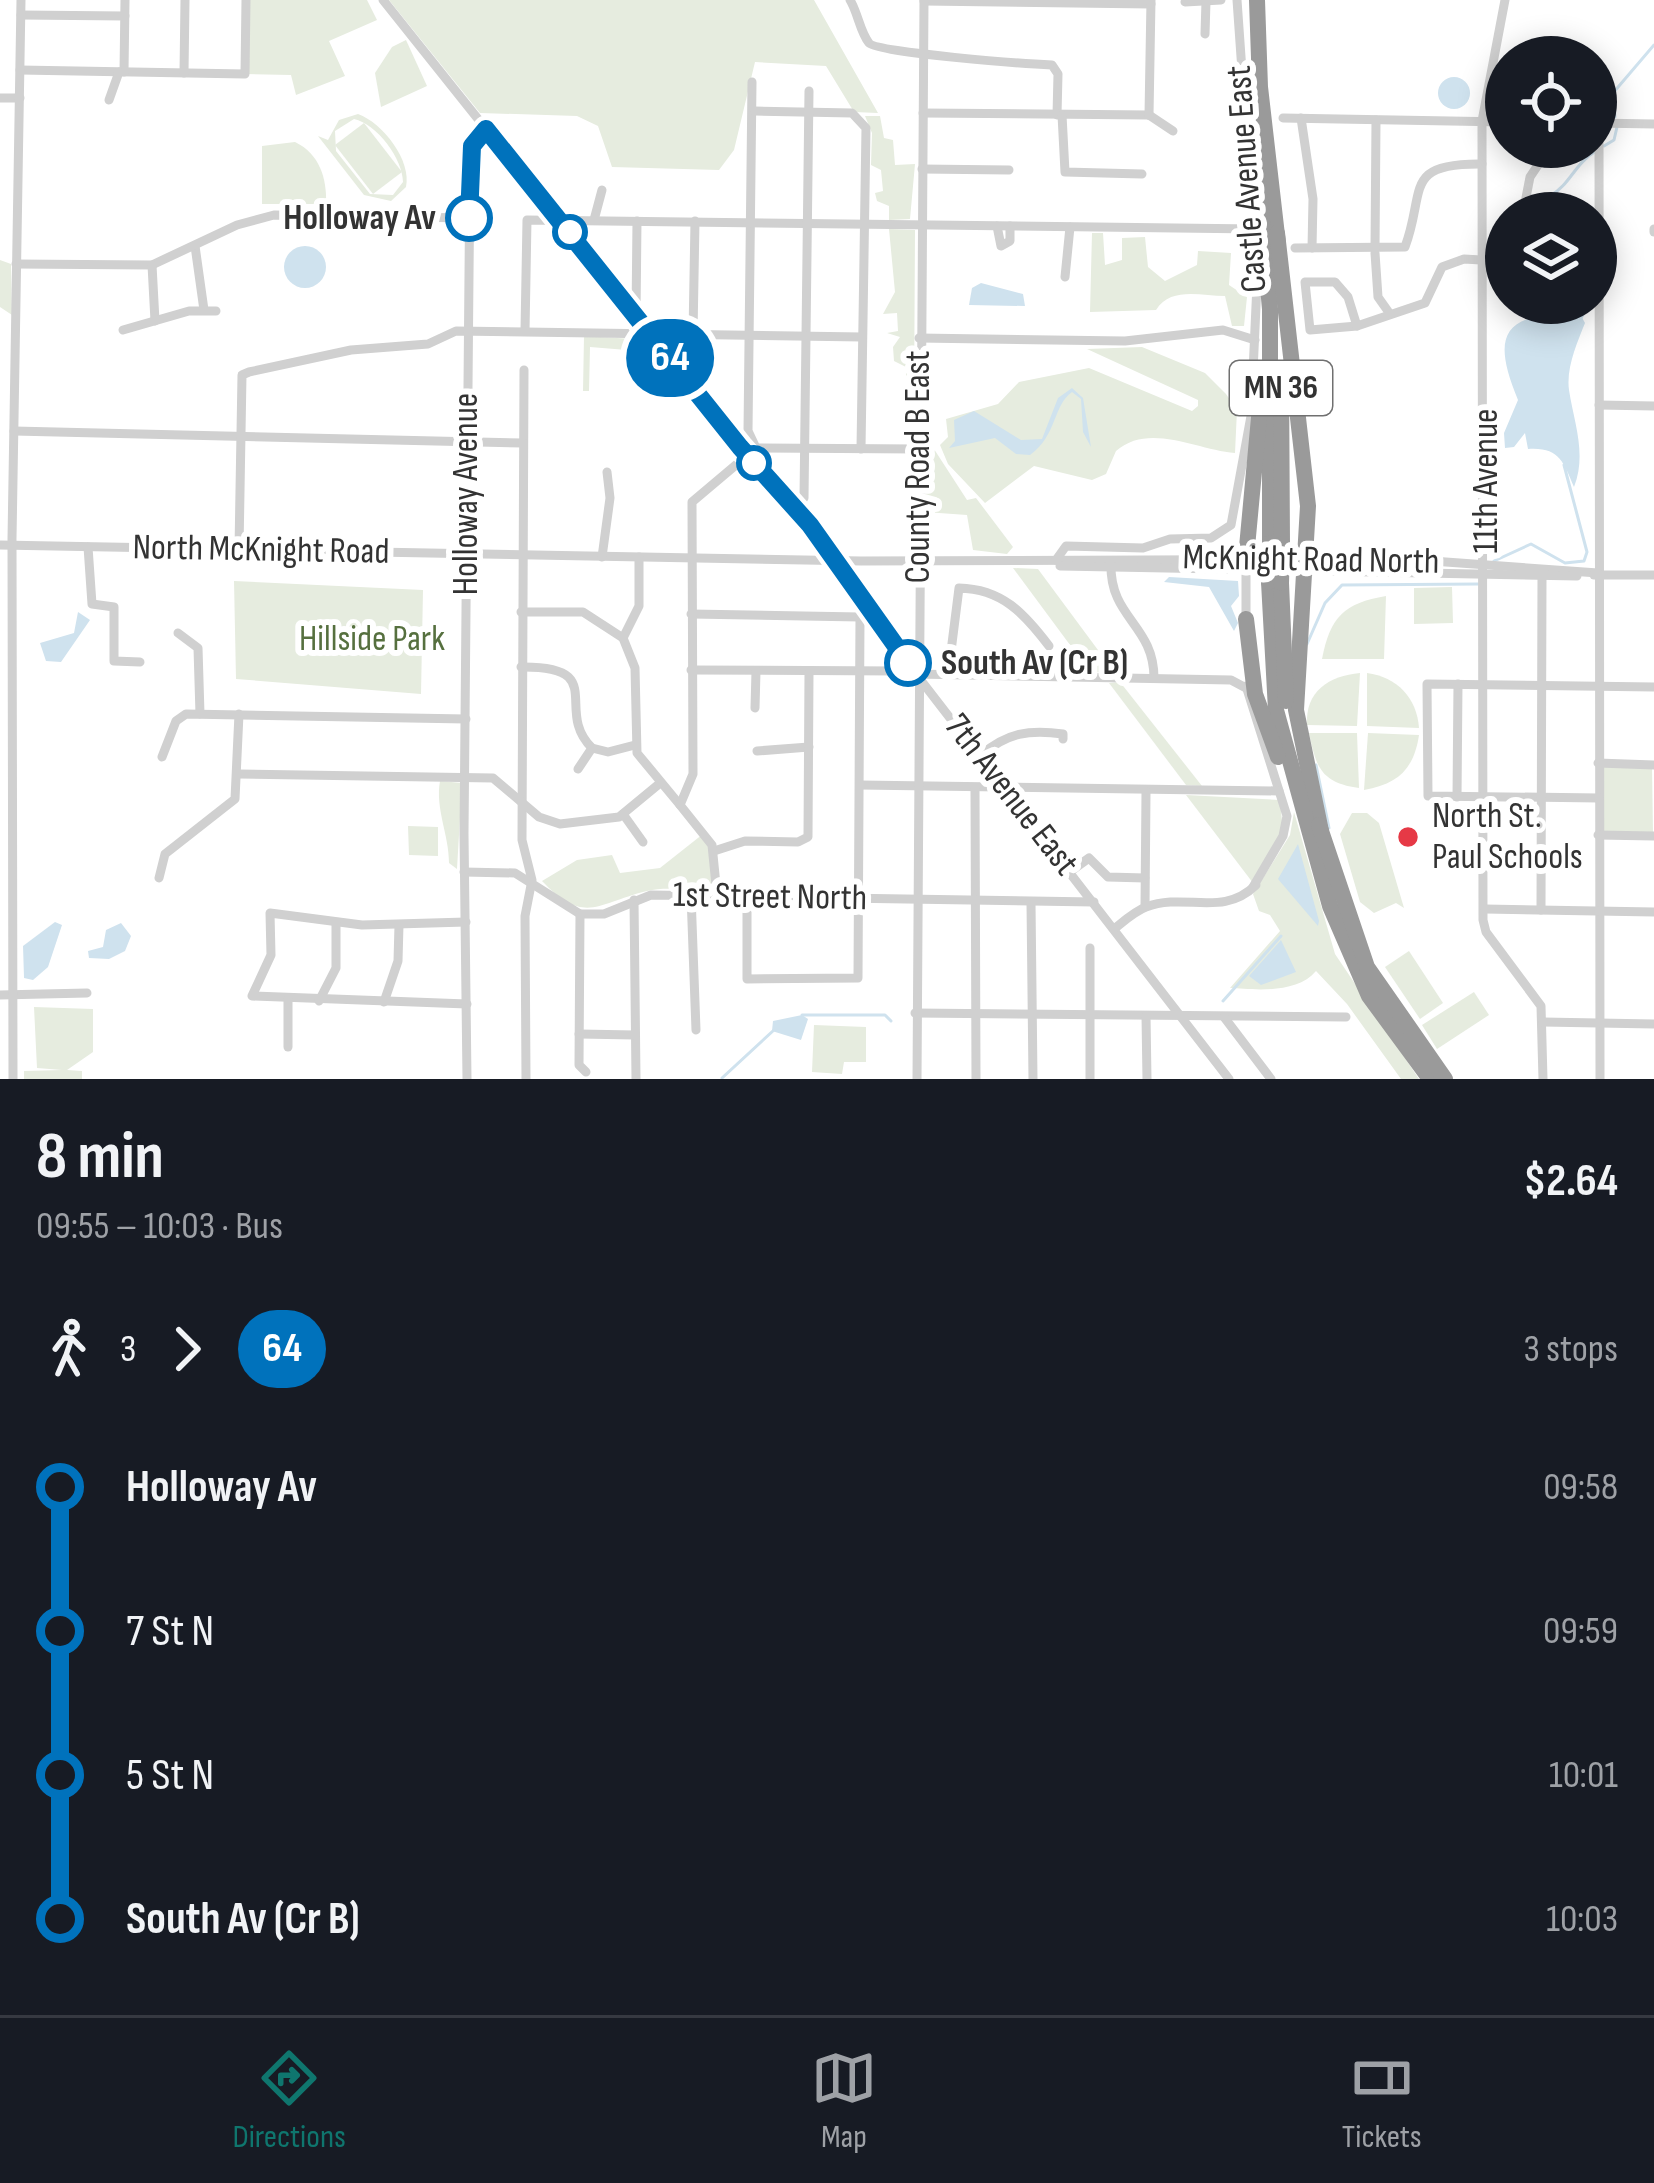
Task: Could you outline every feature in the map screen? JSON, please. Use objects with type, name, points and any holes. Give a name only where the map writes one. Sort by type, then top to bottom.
[{"type":"highway","name":"MN 36","points":[[1254,0],[1252,118],[1266,232],[1276,710],[1315,833],[1367,967],[1444,1079]]},
{"type":"highway","points":[[1246,564],[1263,372],[1266,232]]},
{"type":"highway","points":[[1266,232],[1308,506],[1308,565],[1294,680],[1315,833]]},
{"type":"highway","points":[[1246,619],[1259,710],[1315,833]]},
{"type":"highway","name":"MN 36","points":[[1315,833],[1335,922],[1357,973],[1430,1079]]},
{"type":"street","points":[[13,1079],[6,995],[13,797],[6,712],[6,545],[14,431],[21,0]]},
{"type":"street","points":[[110,100],[122,72],[125,0]]},
{"type":"street","points":[[184,73],[185,0]]},
{"type":"street","points":[[20,70],[245,74],[246,0]]},
{"type":"street","name":"7th Avenue East","points":[[383,0],[796,508],[864,614],[981,754],[1229,1079]]},
{"type":"street","points":[[850,0],[873,48],[924,51],[962,62],[1005,59],[1055,68],[1063,169],[1088,176],[1142,174]]},
{"type":"street","points":[[924,0],[1151,2],[1149,115]]},
{"type":"street","name":"County Road B East","points":[[916,1079],[924,0]]},
{"type":"street","points":[[1185,2],[1221,0]]},
{"type":"street","name":"Castle Avenue East","points":[[1056,560],[1066,546],[1111,558],[1155,544],[1211,538],[1236,517],[1251,416],[1266,232],[1237,0]]},
{"type":"street","name":"11th Avenue","points":[[1502,0],[1482,121],[1484,926],[1538,1000],[1543,1022]]},
{"type":"street","points":[[1205,34],[1206,2]]},
{"type":"street","points":[[21,15],[125,16]]},
{"type":"street","points":[[752,82],[748,431],[752,452]]},
{"type":"street","points":[[796,508],[804,498],[809,91]]},
{"type":"street","points":[[0,98],[20,98]]},
{"type":"street","points":[[755,111],[862,118],[866,128],[861,448]]},
{"type":"street","points":[[923,113],[1149,115],[1173,130]]},
{"type":"street","points":[[1283,118],[1485,121]]},
{"type":"street","points":[[1301,118],[1313,199],[1312,248]]},
{"type":"street","points":[[1376,120],[1378,297],[1390,314]]},
{"type":"street","points":[[1617,123],[1654,124]]},
{"type":"street","name":"Holloway Avenue","points":[[467,1079],[469,218],[472,146],[486,129]]},
{"type":"street","points":[[1295,248],[1375,251],[1405,247],[1417,190],[1426,176],[1439,166],[1483,164]]},
{"type":"street","points":[[1598,168],[1600,1079]]},
{"type":"street","points":[[922,169],[1009,170]]},
{"type":"street","points":[[594,220],[602,190]]},
{"type":"street","points":[[16,264],[152,265],[246,221],[274,215],[469,218]]},
{"type":"street","points":[[525,331],[527,220],[1266,232]]},
{"type":"street","points":[[636,315],[637,221]]},
{"type":"street","points":[[693,334],[695,221]]},
{"type":"street","points":[[1064,277],[1070,227]]},
{"type":"street","points":[[123,330],[210,310],[195,246]]},
{"type":"street","points":[[1358,326],[1336,282],[1305,282],[1310,330],[1358,326],[1412,312],[1425,303],[1442,267],[1451,261],[1481,260]]},
{"type":"street","points":[[152,265],[154,321]]},
{"type":"street","points":[[0,319],[16,320]]},
{"type":"street","points":[[238,549],[242,375],[351,350],[428,344],[468,330],[862,337]]},
{"type":"street","points":[[919,338],[1125,340],[1223,330],[1255,340]]},
{"type":"street","points":[[524,370],[522,840],[532,880],[525,916],[526,1079]]},
{"type":"street","points":[[1599,405],[1654,406]]},
{"type":"street","points":[[14,431],[524,443]]},
{"type":"street","points":[[680,805],[693,774],[692,502],[752,452],[918,449]]},
{"type":"street","points":[[602,557],[610,498],[607,472]]},
{"type":"street","points":[[810,560],[818,552],[818,537]]},
{"type":"street","points":[[1155,544],[1165,558]]},
{"type":"street","name":"North McKnight Road","points":[[6,545],[602,557]]},
{"type":"street","points":[[88,547],[92,604],[114,607],[114,661],[140,662]]},
{"type":"street","name":"McKnight Road North","points":[[602,557],[1024,562],[1165,558],[1246,564]]},
{"type":"street","points":[[623,638],[639,606],[644,557]]},
{"type":"street","points":[[1111,558],[1114,599],[1146,635],[1154,678]]},
{"type":"street","name":"McKnight Road North","points":[[1111,558],[1654,575]]},
{"type":"street","name":"McKnight Road North","points":[[1024,562],[1056,560]]},
{"type":"street","points":[[847,582],[857,561]]},
{"type":"street","points":[[1231,680],[1242,671],[1244,659],[1246,564]]},
{"type":"street","name":"McKnight Road North","points":[[1485,569],[1542,575],[1598,573]]},
{"type":"street","points":[[1541,910],[1542,575]]},
{"type":"street","points":[[948,675],[959,588],[985,588],[1022,610],[1049,646]]},
{"type":"street","points":[[521,612],[583,612],[623,638],[635,668],[634,745],[659,784],[703,829],[714,851],[717,895]]},
{"type":"street","points":[[691,614],[864,614],[858,978],[747,979],[747,896]]},
{"type":"street","points":[[178,633],[200,652],[200,714]]},
{"type":"street","points":[[1114,929],[1145,907],[1240,900],[1289,832],[1290,809],[1281,795],[1246,688],[1244,659]]},
{"type":"street","points":[[521,668],[551,667],[569,676],[577,691],[579,728],[592,748],[614,752],[634,745]]},
{"type":"street","points":[[691,670],[898,671]]},
{"type":"street","points":[[755,708],[756,671]]},
{"type":"street","points":[[714,851],[746,841],[806,840],[809,673]]},
{"type":"street","points":[[916,674],[1231,680],[1246,688]]},
{"type":"street","points":[[1599,798],[1428,796],[1427,684],[1654,687]]},
{"type":"street","points":[[1457,797],[1458,684]]},
{"type":"street","points":[[159,878],[165,854],[232,803],[239,774],[239,713]]},
{"type":"street","points":[[162,757],[176,721],[200,714],[466,719]]},
{"type":"street","points":[[981,754],[1016,733],[1048,732],[1063,734],[1063,739]]},
{"type":"street","points":[[758,751],[809,747]]},
{"type":"street","points":[[578,770],[592,748]]},
{"type":"street","points":[[1598,763],[1654,765]]},
{"type":"street","points":[[239,774],[496,779],[554,824],[594,824],[623,814],[659,784]]},
{"type":"street","points":[[860,785],[1281,795]]},
{"type":"street","points":[[975,788],[976,1079]]},
{"type":"street","points":[[1145,907],[1146,792]]},
{"type":"street","points":[[0,796],[13,797]]},
{"type":"street","points":[[623,814],[643,842]]},
{"type":"street","points":[[1598,836],[1654,836]]},
{"type":"street","points":[[1071,871],[1089,858],[1108,878],[1145,878]]},
{"type":"street","points":[[464,872],[508,872],[532,880],[558,905],[580,914],[579,1065],[586,1072]]},
{"type":"street","points":[[691,895],[696,1030]]},
{"type":"street","name":"1st Street North","points":[[580,914],[604,914],[634,900],[691,895],[1094,902]]},
{"type":"street","points":[[634,900],[636,1079]]},
{"type":"street","points":[[1031,903],[1033,1079]]},
{"type":"street","points":[[1485,909],[1654,912]]},
{"type":"street","points":[[466,922],[336,923],[270,913],[270,959],[252,996],[467,1004]]},
{"type":"street","points":[[319,1001],[336,968],[336,923]]},
{"type":"street","points":[[384,1002],[398,961],[399,925]]},
{"type":"street","points":[[1090,948],[1090,1079]]},
{"type":"street","points":[[6,995],[87,993]]},
{"type":"street","points":[[288,1047],[289,1000]]},
{"type":"street","points":[[915,1013],[1341,1018]]},
{"type":"street","points":[[1146,1016],[1147,1079]]},
{"type":"street","points":[[1224,1017],[1270,1079]]},
{"type":"street","points":[[1543,1079],[1543,1022],[1654,1024]]},
{"type":"street","points":[[579,1034],[635,1035]]},
{"type":"green space","points":[[246,0],[367,0],[377,20],[329,41],[345,76],[296,95],[291,75],[245,74]]},
{"type":"green space","points":[[389,0],[814,0],[878,113],[854,112],[826,66],[755,62],[734,150],[719,170],[612,167],[598,126],[577,116],[480,113]]},
{"type":"green space","points":[[406,40],[427,86],[381,107],[375,73],[392,47]]},
{"type":"green space","points":[[358,114],[394,144],[407,177],[406,187],[391,201],[364,195],[318,136],[328,140],[339,120]],"holes":[[[354,119],[380,135],[399,163],[403,182],[393,195],[370,194],[336,151],[335,131]]]},
{"type":"green space","points":[[865,116],[880,116],[884,138],[893,140],[895,165],[915,164],[910,219],[889,220],[889,206],[877,201],[875,193],[883,191],[881,170],[871,165],[872,133]]},
{"type":"green space","points":[[364,123],[402,172],[373,194],[335,145]]},
{"type":"green space","points":[[295,142],[311,153],[320,168],[326,204],[262,204],[262,146]]},
{"type":"green space","points":[[889,229],[915,230],[914,404],[906,406],[906,367],[894,361],[893,347],[900,337],[887,333],[898,331],[897,313],[883,314],[895,292]]},
{"type":"green space","points":[[1092,233],[1103,233],[1105,265],[1122,260],[1122,238],[1145,237],[1148,267],[1165,281],[1197,265],[1198,251],[1231,253],[1229,285],[1247,297],[1244,326],[1232,326],[1225,296],[1178,295],[1156,310],[1090,312]]},
{"type":"green space","points":[[0,260],[11,264],[12,315],[0,307]]},
{"type":"green space","points":[[584,336],[633,339],[639,351],[590,347],[589,391],[583,391]]},
{"type":"green space","points":[[1142,347],[1205,373],[1226,394],[1237,410],[1235,453],[1174,440],[1143,439],[1116,451],[1106,474],[1092,480],[1034,466],[985,503],[948,464],[940,445],[948,437],[946,419],[998,404],[1019,382],[1089,368],[1192,411],[1198,406],[1198,400],[1087,349]]},
{"type":"green space","points":[[924,443],[932,446],[967,500],[976,498],[1013,547],[1007,554],[973,550],[967,515],[925,512]]},
{"type":"green space","points":[[1013,568],[1038,569],[1115,673],[1090,672]]},
{"type":"green space","name":"Hillside Park","points":[[234,581],[423,590],[421,694],[236,679]]},
{"type":"green space","points":[[1452,587],[1453,623],[1414,624],[1414,588]]},
{"type":"green space","points":[[1386,596],[1384,659],[1322,659],[1329,632],[1341,614]]},
{"type":"green space","points":[[1360,673],[1357,726],[1307,725],[1310,703],[1321,687]]},
{"type":"green space","points":[[1367,673],[1388,679],[1404,691],[1419,728],[1367,726]]},
{"type":"green space","points":[[1120,682],[1202,786],[1186,785],[1109,683]]},
{"type":"green space","points":[[1309,733],[1357,733],[1359,788],[1336,782],[1322,771]]},
{"type":"green space","points":[[1368,733],[1419,735],[1402,773],[1364,790]]},
{"type":"green space","points":[[1601,766],[1652,767],[1653,834],[1601,833]]},
{"type":"green space","points":[[440,781],[462,783],[457,869],[449,863]]},
{"type":"green space","points":[[1186,795],[1280,800],[1283,832],[1253,883]]},
{"type":"green space","points":[[1294,812],[1335,954],[1419,1079],[1401,1079],[1347,1004],[1316,971],[1286,987],[1230,988],[1280,931],[1270,915],[1259,911],[1253,894],[1290,835]]},
{"type":"green space","points":[[1352,813],[1367,813],[1379,823],[1404,908],[1396,903],[1374,913],[1360,902],[1340,834]]},
{"type":"green space","points":[[408,826],[438,827],[438,856],[409,855]]},
{"type":"green space","points":[[703,834],[710,847],[716,892],[655,890],[581,907],[542,881],[577,860],[612,855],[620,873],[660,868]]},
{"type":"green space","points":[[1409,951],[1443,1003],[1420,1019],[1385,967]]},
{"type":"green space","points":[[1474,992],[1489,1015],[1437,1049],[1422,1025]]},
{"type":"green space","points":[[34,1007],[93,1009],[93,1052],[67,1070],[82,1071],[82,1079],[24,1079],[24,1071],[62,1070],[37,1068]]},
{"type":"green space","points":[[814,1025],[866,1027],[866,1062],[844,1062],[842,1074],[812,1072]]},
{"type":"water","points":[[1454,77],[1465,82],[1470,93],[1465,104],[1454,109],[1443,104],[1438,93],[1443,82]]},
{"type":"water","points":[[305,246],[320,252],[326,267],[320,282],[305,288],[290,282],[284,267],[290,252]]},
{"type":"water","points":[[981,283],[1023,294],[1025,306],[969,305],[972,288]]},
{"type":"water","points":[[1518,324],[1585,324],[1568,382],[1579,451],[1574,487],[1553,453],[1528,449],[1525,433],[1514,447],[1505,448],[1504,433],[1518,400],[1505,357],[1510,330]]},
{"type":"water","points":[[1072,388],[1083,398],[1091,447],[1083,432],[1081,399],[1072,392],[1045,439],[1030,455],[1016,454],[995,438],[949,448],[955,441],[954,420],[974,411],[1021,440],[1042,439],[1058,398]]},
{"type":"water","points":[[1169,577],[1238,581],[1239,596],[1231,606],[1238,623],[1234,631],[1209,587],[1164,582]]},
{"type":"water","points":[[78,612],[90,620],[61,662],[46,661],[40,643],[74,633]]},
{"type":"water","points":[[1298,844],[1319,921],[1318,926],[1278,879]]},
{"type":"water","points":[[55,922],[62,925],[48,967],[33,980],[24,978],[23,946]]},
{"type":"water","points":[[121,923],[131,936],[125,951],[109,959],[89,958],[88,951],[103,947],[106,930]]},
{"type":"water","points":[[1281,940],[1296,972],[1261,985],[1249,976]]},
{"type":"water","points":[[802,1015],[808,1019],[801,1040],[772,1031],[773,1021]]},
{"type":"waterway","points":[[1617,88],[1654,45]]},
{"type":"waterway","points":[[1555,192],[1578,168]]},
{"type":"waterway","points":[[1494,561],[1531,544],[1565,563],[1584,561],[1587,552],[1564,465]]},
{"type":"waterway","points":[[1307,644],[1325,603],[1342,585],[1478,584]]},
{"type":"waterway","points":[[1316,765],[1329,828]]},
{"type":"waterway","points":[[1223,1001],[1281,936]]},
{"type":"waterway","points":[[802,1015],[885,1015],[891,1021]]},
{"type":"waterway","points":[[722,1078],[774,1030]]},
{"type":"bus line","name":"64","points":[[469,218],[472,146],[486,129],[740,447],[810,525],[908,663]]},
{"type":"place","name":"Holloway Av","points":[[469,218]]},
{"type":"place","name":"South Av (Cr B)","points":[[908,663]]},
{"type":"place","name":"North St. Paul Schools","points":[[1408,837]]}]
